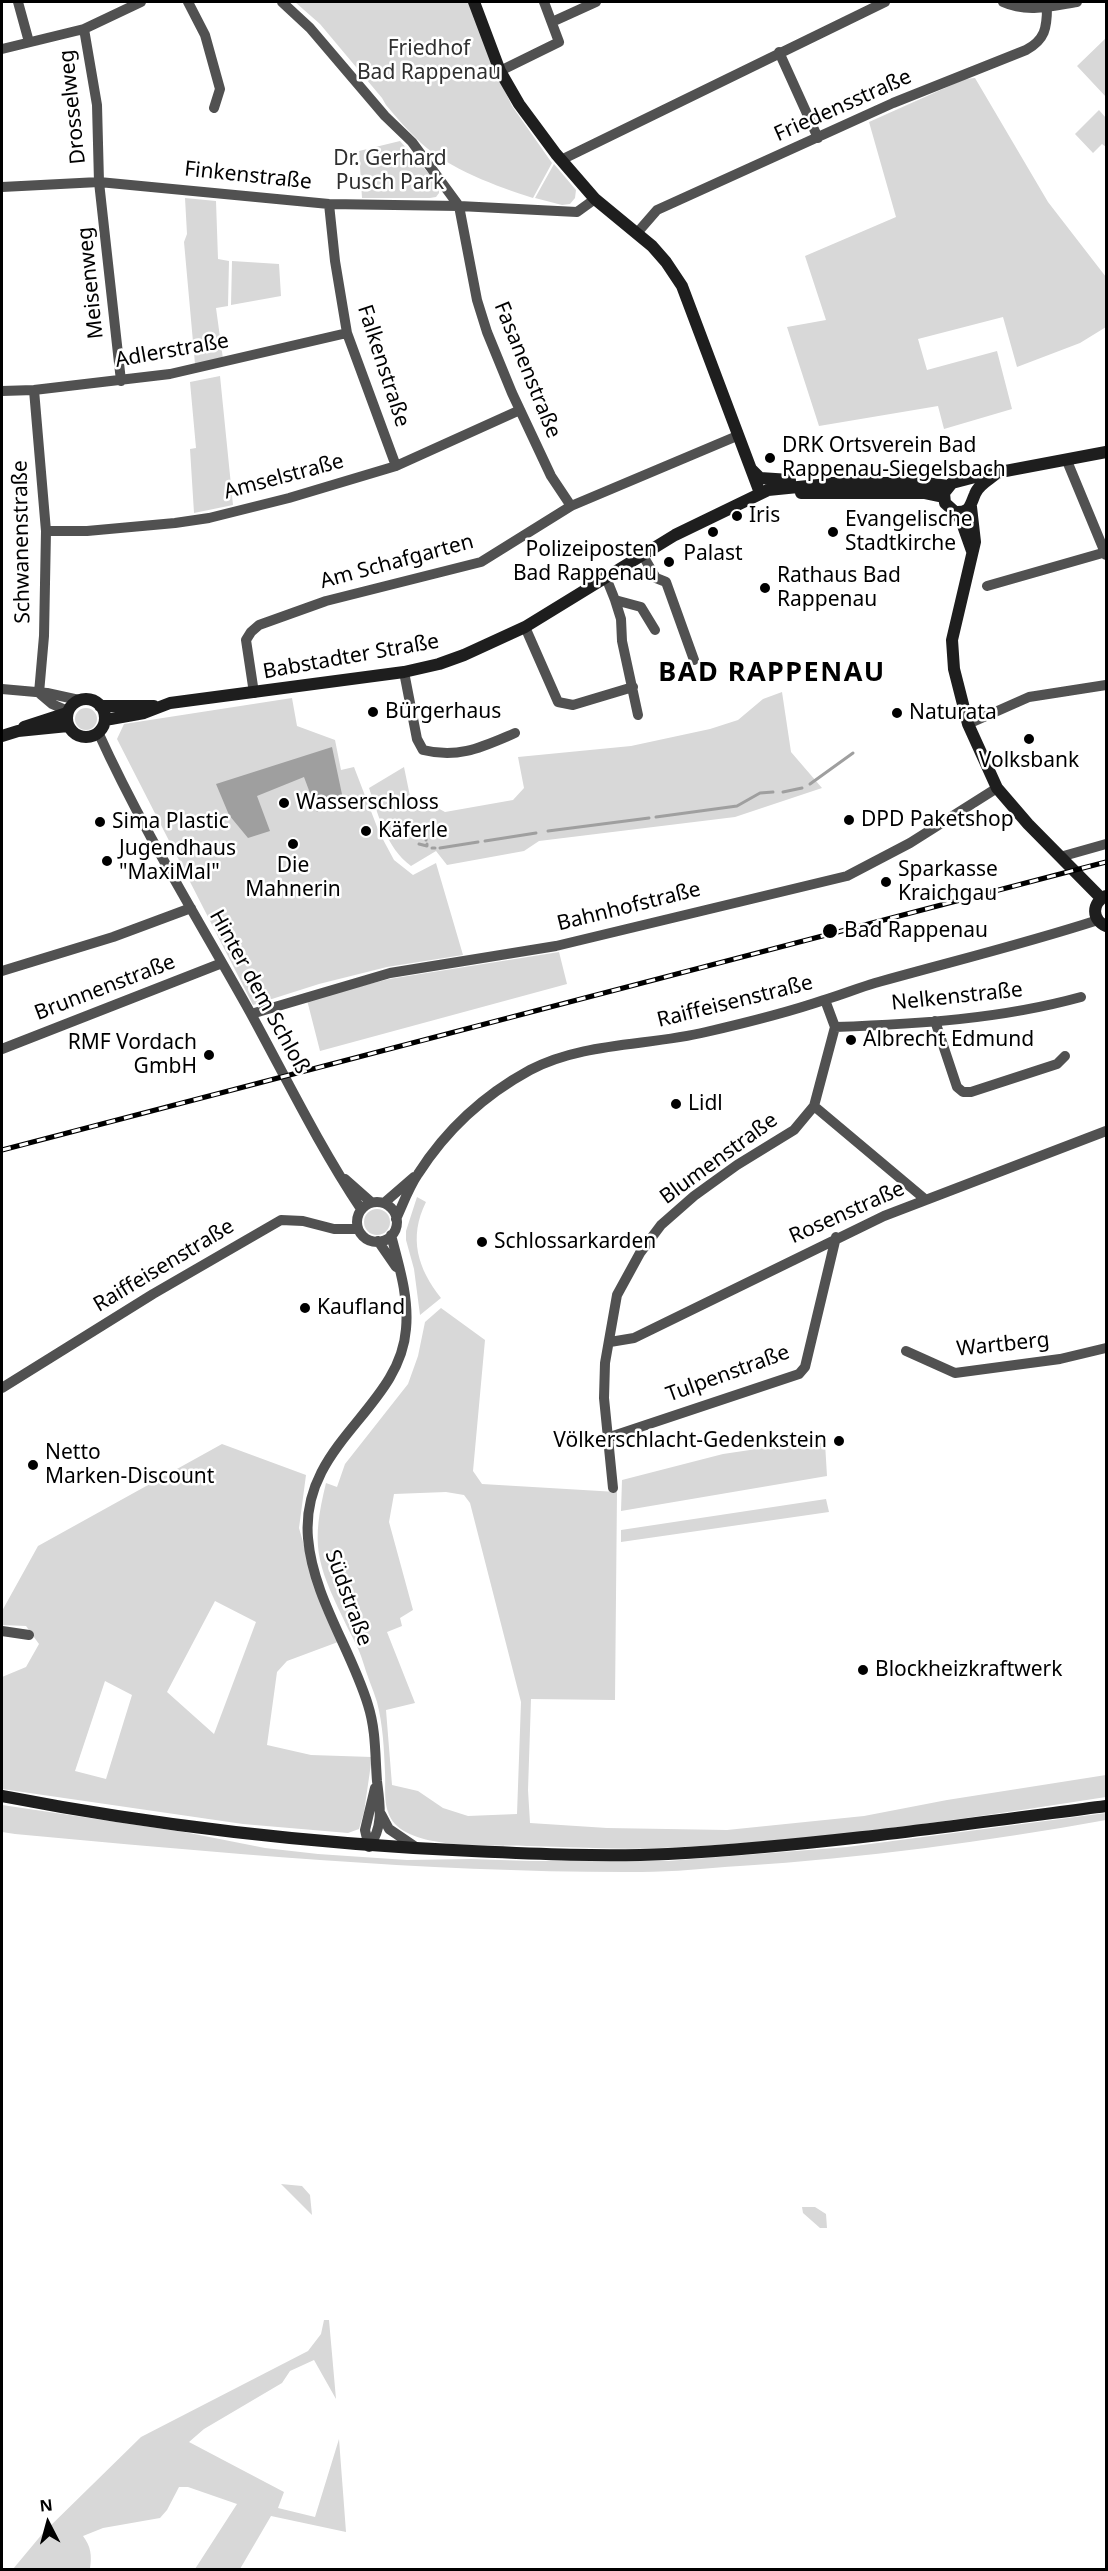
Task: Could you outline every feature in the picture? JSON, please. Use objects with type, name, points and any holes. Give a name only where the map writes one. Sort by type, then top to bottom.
[{"type":"street","points":[[18,2],[29,42]]},
{"type":"street","points":[[188,2],[205,35],[220,89],[214,108]]},
{"type":"street","points":[[282,2],[310,28],[385,116],[412,142],[459,206]]},
{"type":"street","points":[[474,2],[500,70],[519,105],[561,160],[595,199],[637,233],[666,262],[682,286],[760,493]]},
{"type":"street","points":[[500,70],[559,42],[544,2]]},
{"type":"street","points":[[552,22],[596,2]]},
{"type":"street","points":[[561,160],[885,2]]},
{"type":"street","points":[[1003,2],[1012,6],[1047,7],[1077,2]]},
{"type":"street","points":[[2,49],[84,29],[134,3]]},
{"type":"street","name":"Friedensstraße","points":[[637,233],[657,210],[893,104],[1007,59],[1037,44],[1044,35],[1047,7]]},
{"type":"street","name":"Drosselweg","points":[[84,29],[97,105],[99,182]]},
{"type":"street","points":[[779,52],[818,138]]},
{"type":"street","name":"Finkenstraße","points":[[2,187],[99,182],[329,204],[459,206],[577,212],[595,199]]},
{"type":"street","name":"Meisenweg","points":[[99,182],[120,381]]},
{"type":"street","name":"Falkenstraße","points":[[329,204],[334,261],[347,333],[396,466]]},
{"type":"street","name":"Fasanenstraße","points":[[459,206],[477,300],[487,332],[551,477],[572,506]]},
{"type":"street","name":"Adlerstraße","points":[[2,391],[120,381],[211,366],[347,333]]},
{"type":"street","name":"Schwanenstraße","points":[[34,390],[46,531],[44,626],[39,693]]},
{"type":"street","name":"Amselstraße","points":[[46,531],[136,527],[209,518],[289,498],[396,466],[520,410]]},
{"type":"street","name":"Am Schafgarten","points":[[254,693],[246,640],[250,632],[258,626],[326,601],[481,562],[572,506],[737,436]]},
{"type":"street","points":[[760,493],[855,487],[925,488],[946,491],[980,476],[1107,452]]},
{"type":"street","points":[[987,586],[1106,553],[1067,460]]},
{"type":"street","points":[[750,468],[760,478],[771,480],[838,483],[855,487]]},
{"type":"street","points":[[955,512],[964,512],[984,483],[997,473]]},
{"type":"street","points":[[963,482],[970,487],[975,530],[952,640],[954,669],[968,724],[998,789],[1060,857],[1104,897],[1095,907],[1102,923]]},
{"type":"street","points":[[760,493],[777,488],[838,483]]},
{"type":"street","points":[[946,491],[945,504],[961,520],[972,552]]},
{"type":"street","name":"Babstadter Straße","points":[[105,720],[144,713],[158,707],[404,672],[465,655],[525,627],[605,575],[675,535],[760,493]]},
{"type":"street","points":[[642,554],[656,578],[666,582],[694,660]]},
{"type":"street","points":[[605,575],[621,619],[622,641],[638,715]]},
{"type":"street","points":[[615,600],[641,607],[655,630]]},
{"type":"street","points":[[525,627],[558,702],[573,705],[633,687]]},
{"type":"street","points":[[404,672],[417,739],[423,750],[443,754],[479,748],[515,732]]},
{"type":"street","points":[[968,724],[1029,697],[1107,685]]},
{"type":"street","points":[[2,689],[78,700],[68,712],[29,724],[18,731]]},
{"type":"street","points":[[39,693],[52,704],[68,712]]},
{"type":"street","name":"Babstadter Straße","points":[[78,700],[90,700],[100,706],[158,707]]},
{"type":"street","points":[[68,712],[68,726],[75,734],[84,737],[98,732],[105,720],[100,706]]},
{"type":"street","points":[[2,736],[18,731],[68,726]]},
{"type":"street","name":"Hinter dem Schloß","points":[[98,732],[117,774],[338,1173],[361,1209]]},
{"type":"street","name":"Bahnhofstraße","points":[[251,1014],[390,973],[556,946],[847,876],[910,843],[998,789]]},
{"type":"street","points":[[1060,857],[1107,844]]},
{"type":"street","points":[[2,971],[113,937],[191,908]]},
{"type":"street","name":"Raiffeisenstraße","points":[[384,1203],[417,1175],[452,1130],[481,1102],[523,1075],[553,1060],[599,1049],[674,1040],[825,1000],[873,983],[1102,923]]},
{"type":"street","name":"Brunnenstraße","points":[[2,1049],[222,963]]},
{"type":"street","name":"Nelkenstraße","points":[[835,1027],[1016,1013],[1081,997]]},
{"type":"street","points":[[825,1000],[835,1027]]},
{"type":"street","points":[[935,1021],[957,1087],[963,1092],[971,1092],[1057,1064],[1065,1056]]},
{"type":"street","name":"Blumenstraße","points":[[613,1488],[604,1398],[606,1363],[617,1294],[640,1253],[661,1225],[720,1177],[794,1130],[814,1106],[835,1027]]},
{"type":"street","points":[[814,1106],[926,1200]]},
{"type":"street","name":"Rosenstraße","points":[[610,1342],[634,1338],[836,1237],[1107,1131]]},
{"type":"street","name":"Hinter dem Schloß","points":[[338,1173],[371,1202]]},
{"type":"street","name":"Raiffeisenstraße","points":[[391,1235],[417,1175]]},
{"type":"street","points":[[358,1229],[357,1219],[361,1209],[371,1202],[384,1203],[392,1209],[396,1219]]},
{"type":"street","name":"Raiffeisenstraße","points":[[2,1388],[153,1294],[281,1220],[303,1221],[334,1229],[358,1229],[366,1238],[378,1241]]},
{"type":"street","points":[[378,1241],[391,1235]]},
{"type":"street","name":"Südstraße","points":[[369,1846],[377,1836],[381,1814],[375,1733],[368,1705],[313,1568],[307,1536],[310,1508],[322,1470],[344,1436],[392,1374],[401,1352],[406,1331],[406,1305],[391,1235]]},
{"type":"street","name":"Tulpenstraße","points":[[607,1438],[799,1374],[805,1367],[836,1237]]},
{"type":"street","name":"Südstraße","points":[[378,1241],[401,1274]]},
{"type":"street","name":"Wartberg","points":[[906,1351],[955,1373],[1060,1359],[1107,1347]]},
{"type":"street","points":[[2,1631],[29,1635]]},
{"type":"street","name":"Südstraße","points":[[369,1846],[365,1830],[377,1779]]},
{"type":"street","points":[[2,1796],[67,1809],[207,1830],[369,1846],[530,1854],[667,1854],[846,1840],[1107,1806]]},
{"type":"street","points":[[381,1814],[389,1828],[417,1849]]},
{"type":"street","points":[[343,1844],[356,1839],[365,1830]]},
{"type":"green space","name":"Friedhof Bad Rappenau","points":[[295,2],[470,2],[491,62],[512,106],[552,163],[533,198],[474,176],[432,152],[398,120],[320,24]]},
{"type":"green space","points":[[1106,38],[1106,97],[1077,66]]},
{"type":"green space","points":[[975,78],[1048,202],[1106,277],[1106,327],[1080,343],[1017,367],[1003,317],[918,339],[927,370],[997,351],[1012,409],[944,429],[938,406],[819,426],[787,327],[826,320],[805,256],[896,217],[869,122],[965,79]]},
{"type":"green space","points":[[1099,110],[1106,118],[1106,147],[1102,144],[1093,153],[1075,134]]},
{"type":"green space","name":"Dr. Gerhard Pusch Park","points":[[400,141],[439,185],[439,193],[436,197],[430,198],[362,198],[359,151]]},
{"type":"green space","points":[[554,164],[576,190],[575,198],[570,204],[562,205],[535,198]]},
{"type":"green space","points":[[185,198],[216,201],[218,259],[229,261],[228,306],[216,308],[223,359],[195,364],[184,242],[187,234]]},
{"type":"green space","points":[[232,261],[279,264],[281,296],[231,305]]},
{"type":"green space","points":[[220,376],[233,505],[194,513],[190,449],[196,448],[190,382]]},
{"type":"green space","points":[[782,692],[791,752],[822,788],[735,817],[539,841],[524,851],[447,865],[436,851],[411,866],[389,841],[369,788],[404,767],[412,806],[434,806],[445,812],[513,800],[524,788],[518,757],[631,746],[710,729],[738,720],[763,699]]},
{"type":"green space","points":[[292,698],[297,726],[335,740],[341,770],[354,767],[379,832],[394,860],[413,875],[436,863],[463,955],[387,967],[319,984],[253,1005],[117,739],[124,724]]},
{"type":"green space","points":[[86,708],[94,711],[97,719],[94,727],[86,730],[78,727],[75,719],[78,711]]},
{"type":"green space","points":[[559,952],[567,984],[320,1051],[307,1000],[389,979]]},
{"type":"green space","points":[[417,1197],[426,1202],[418,1228],[418,1253],[426,1276],[441,1298],[420,1315],[414,1269],[406,1240],[406,1231]]},
{"type":"green space","points":[[377,1209],[386,1213],[390,1222],[386,1231],[377,1235],[368,1231],[364,1222],[368,1213]]},
{"type":"green space","points":[[441,1308],[485,1340],[473,1471],[482,1484],[617,1492],[615,1700],[531,1699],[528,1790],[530,1823],[607,1828],[727,1830],[864,1816],[947,1800],[1106,1775],[1106,1797],[940,1822],[828,1835],[660,1848],[611,1849],[459,1844],[421,1838],[406,1832],[395,1824],[388,1812],[383,1737],[377,1702],[359,1651],[327,1582],[322,1567],[318,1538],[321,1504],[326,1483],[337,1487],[345,1464],[408,1384],[418,1356],[425,1322]],"holes":[[[446,1492],[464,1495],[470,1503],[521,1702],[517,1814],[468,1816],[443,1808],[418,1791],[392,1785],[386,1710],[415,1703],[387,1632],[402,1626],[400,1618],[413,1610],[389,1522],[394,1494]]]},
{"type":"green space","points":[[825,1443],[827,1476],[621,1511],[622,1480],[723,1454],[777,1446]]},
{"type":"green space","points":[[222,1444],[306,1475],[299,1528],[322,1608],[338,1642],[287,1661],[277,1672],[267,1745],[311,1755],[372,1757],[364,1812],[359,1829],[348,1833],[243,1824],[2,1789],[2,1677],[26,1667],[39,1644],[26,1626],[2,1625],[2,1611],[38,1546]],"holes":[[[215,1601],[256,1622],[214,1734],[167,1692]],[[105,1681],[132,1695],[106,1779],[75,1771]]]},
{"type":"green space","points":[[826,1499],[829,1512],[621,1542],[621,1530]]},
{"type":"green space","points":[[2,1805],[184,1832],[265,1848],[407,1860],[668,1861],[847,1847],[1106,1813],[1106,1820],[969,1842],[832,1859],[666,1871],[563,1871],[328,1860],[15,1834],[2,1832]]},
{"type":"green space","points":[[281,2184],[302,2186],[310,2195],[312,2215]]},
{"type":"green space","points":[[802,2207],[815,2207],[826,2214],[827,2228],[820,2228],[803,2213]]},
{"type":"green space","points":[[324,2320],[329,2320],[336,2399],[314,2360],[290,2371],[282,2383],[204,2429],[189,2442],[284,2492],[278,2508],[315,2517],[339,2439],[346,2532],[271,2516],[240,2569],[195,2569],[237,2504],[188,2487],[179,2487],[160,2518],[103,2528],[83,2536],[90,2551],[90,2569],[13,2569],[43,2533],[141,2437],[308,2351],[321,2334]]},
{"type":"shaded area","points":[[332,747],[343,799],[317,812],[304,777],[257,796],[270,831],[248,838],[229,815],[216,784]]},
{"type":"waterway","points":[[810,784],[853,753]]},
{"type":"waterway","points":[[783,792],[802,788]]},
{"type":"waterway","points":[[656,817],[737,806],[760,793],[773,792]]},
{"type":"waterway","points":[[548,831],[649,818]]},
{"type":"waterway","points":[[485,841],[536,833]]},
{"type":"waterway","points":[[440,848],[478,842]]},
{"type":"waterway","points":[[419,844],[427,846],[427,844]]},
{"type":"railway","points":[[2,1150],[1106,862]]},
{"type":"place","name":"DRK Ortsverein Bad Rappenau-Siegelsbach","points":[[770,458]]},
{"type":"place","name":"Iris","points":[[737,516]]},
{"type":"place","name":"Palast","points":[[713,532]]},
{"type":"place","name":"Evangelische Stadtkirche","points":[[833,532]]},
{"type":"place","name":"Polizeiposten Bad Rappenau","points":[[669,562]]},
{"type":"place","name":"Rathaus Bad Rappenau","points":[[765,588]]},
{"type":"place","name":"Bürgerhaus","points":[[373,712]]},
{"type":"place","name":"Naturata","points":[[897,713]]},
{"type":"place","name":"Volksbank","points":[[1029,739]]},
{"type":"place","name":"Wasserschloss","points":[[284,803]]},
{"type":"place","name":"DPD Paketshop","points":[[849,820]]},
{"type":"place","name":"Sima Plastic","points":[[100,822]]},
{"type":"place","name":"Käferle","points":[[366,831]]},
{"type":"place","name":"Die Mahnerin","points":[[293,844]]},
{"type":"place","name":"Jugendhaus \"MaxiMal\"","points":[[107,861]]},
{"type":"place","name":"Sparkasse Kraichgau","points":[[886,882]]},
{"type":"place","name":"Bad Rappenau","points":[[830,931]]},
{"type":"place","name":"Albrecht Edmund","points":[[851,1040]]},
{"type":"place","name":"RMF Vordach GmbH","points":[[209,1055]]},
{"type":"place","name":"Lidl","points":[[676,1104]]},
{"type":"place","name":"Schlossarkarden","points":[[482,1242]]},
{"type":"place","name":"Kaufland","points":[[305,1308]]},
{"type":"place","name":"Völkerschlacht-Gedenkstein","points":[[839,1441]]},
{"type":"place","name":"Netto Marken-Discount","points":[[33,1465]]},
{"type":"place","name":"Blockheizkraftwerk","points":[[863,1670]]},
{"type":"district","name":"BAD RAPPENAU","points":[[772,673]]}]
